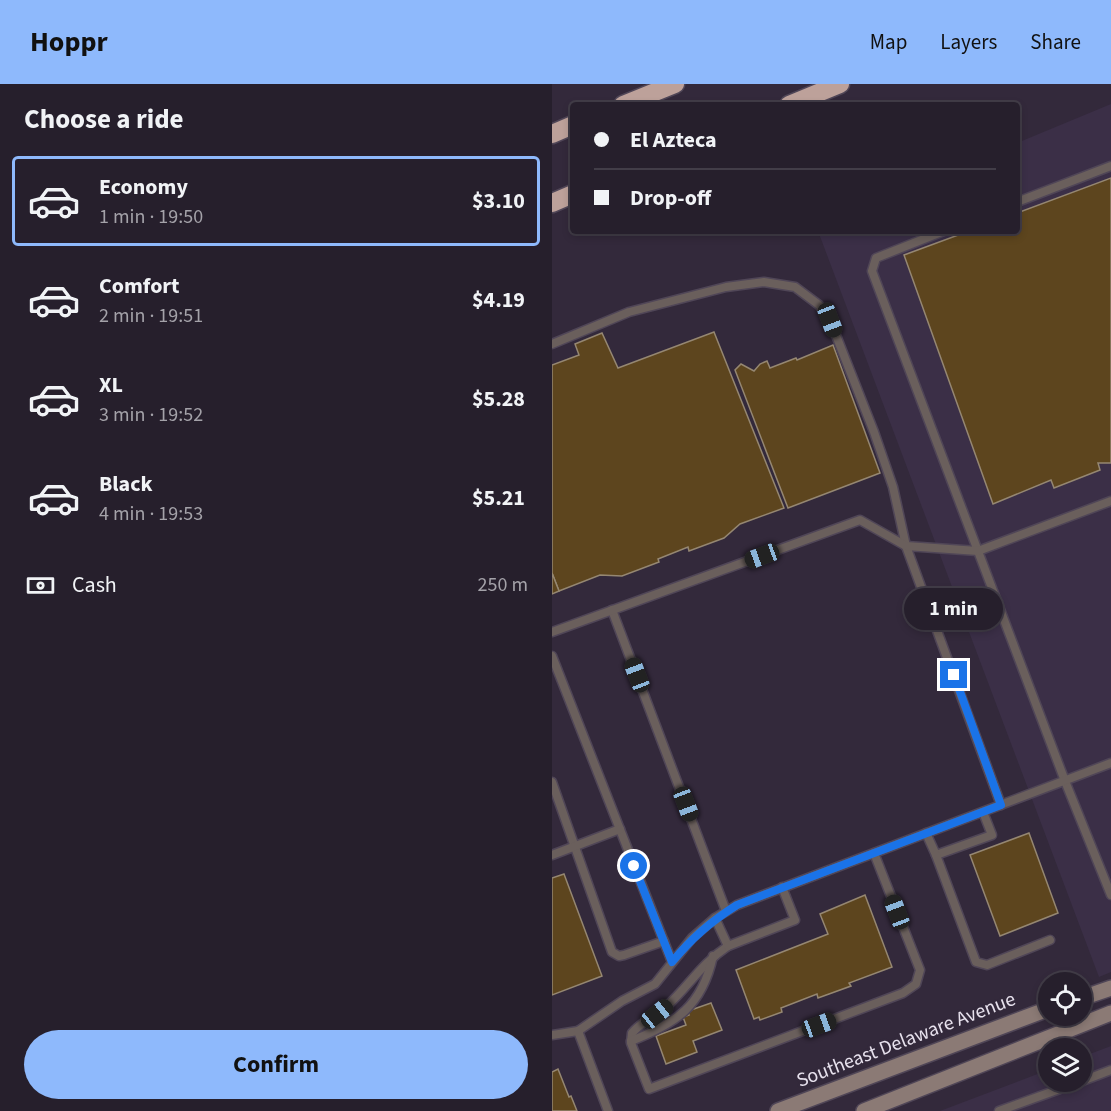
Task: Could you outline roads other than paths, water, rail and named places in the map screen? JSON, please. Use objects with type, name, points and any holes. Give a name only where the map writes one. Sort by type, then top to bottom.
[{"type":"highway","points":[[631,102],[675,84]]},
{"type":"highway","points":[[796,102],[840,84]]},
{"type":"highway","points":[[552,134],[570,126]]},
{"type":"highway","points":[[552,203],[570,195]]},
{"type":"main road","points":[[1092,995],[1111,988]]},
{"type":"main road","name":"Southeast Delaware Avenue","points":[[778,1111],[823,1092],[1038,1013]]},
{"type":"main road","points":[[868,1110],[1111,1013]]},
{"type":"lane","points":[[1020,201],[1111,166]]},
{"type":"lane","points":[[936,234],[876,258],[872,271],[1065,781],[1111,895]]},
{"type":"lane","points":[[552,344],[629,312],[726,287],[764,282],[795,287],[819,305],[830,320],[874,432],[893,488],[906,546],[1001,805]]},
{"type":"lane","points":[[552,632],[860,520],[906,546],[978,551],[1111,501]]},
{"type":"lane","points":[[612,610],[726,911]]},
{"type":"lane","points":[[552,656],[672,962]]},
{"type":"lane","points":[[552,1036],[578,1030],[622,1001],[655,984],[692,938],[715,918],[737,905],[1111,763]]},
{"type":"lane","points":[[552,782],[612,952],[619,956],[664,941]]},
{"type":"lane","points":[[936,855],[992,835],[983,812]]},
{"type":"lane","points":[[552,855],[620,829]]},
{"type":"lane","points":[[926,833],[976,962],[987,965],[1050,940]]},
{"type":"lane","points":[[782,887],[795,920],[728,946],[713,956],[667,1006],[637,1026],[632,1033],[631,1041],[649,1089],[903,993],[916,984],[920,970],[874,853]]},
{"type":"lane","points":[[715,918],[728,946]]},
{"type":"lane","points":[[631,1041],[667,1026],[692,1004],[703,989],[713,956]]},
{"type":"lane","points":[[578,1030],[608,1111]]},
{"type":"lane","points":[[1092,1077],[1111,1070]]},
{"type":"lane","points":[[999,1111],[1050,1092]]}]
